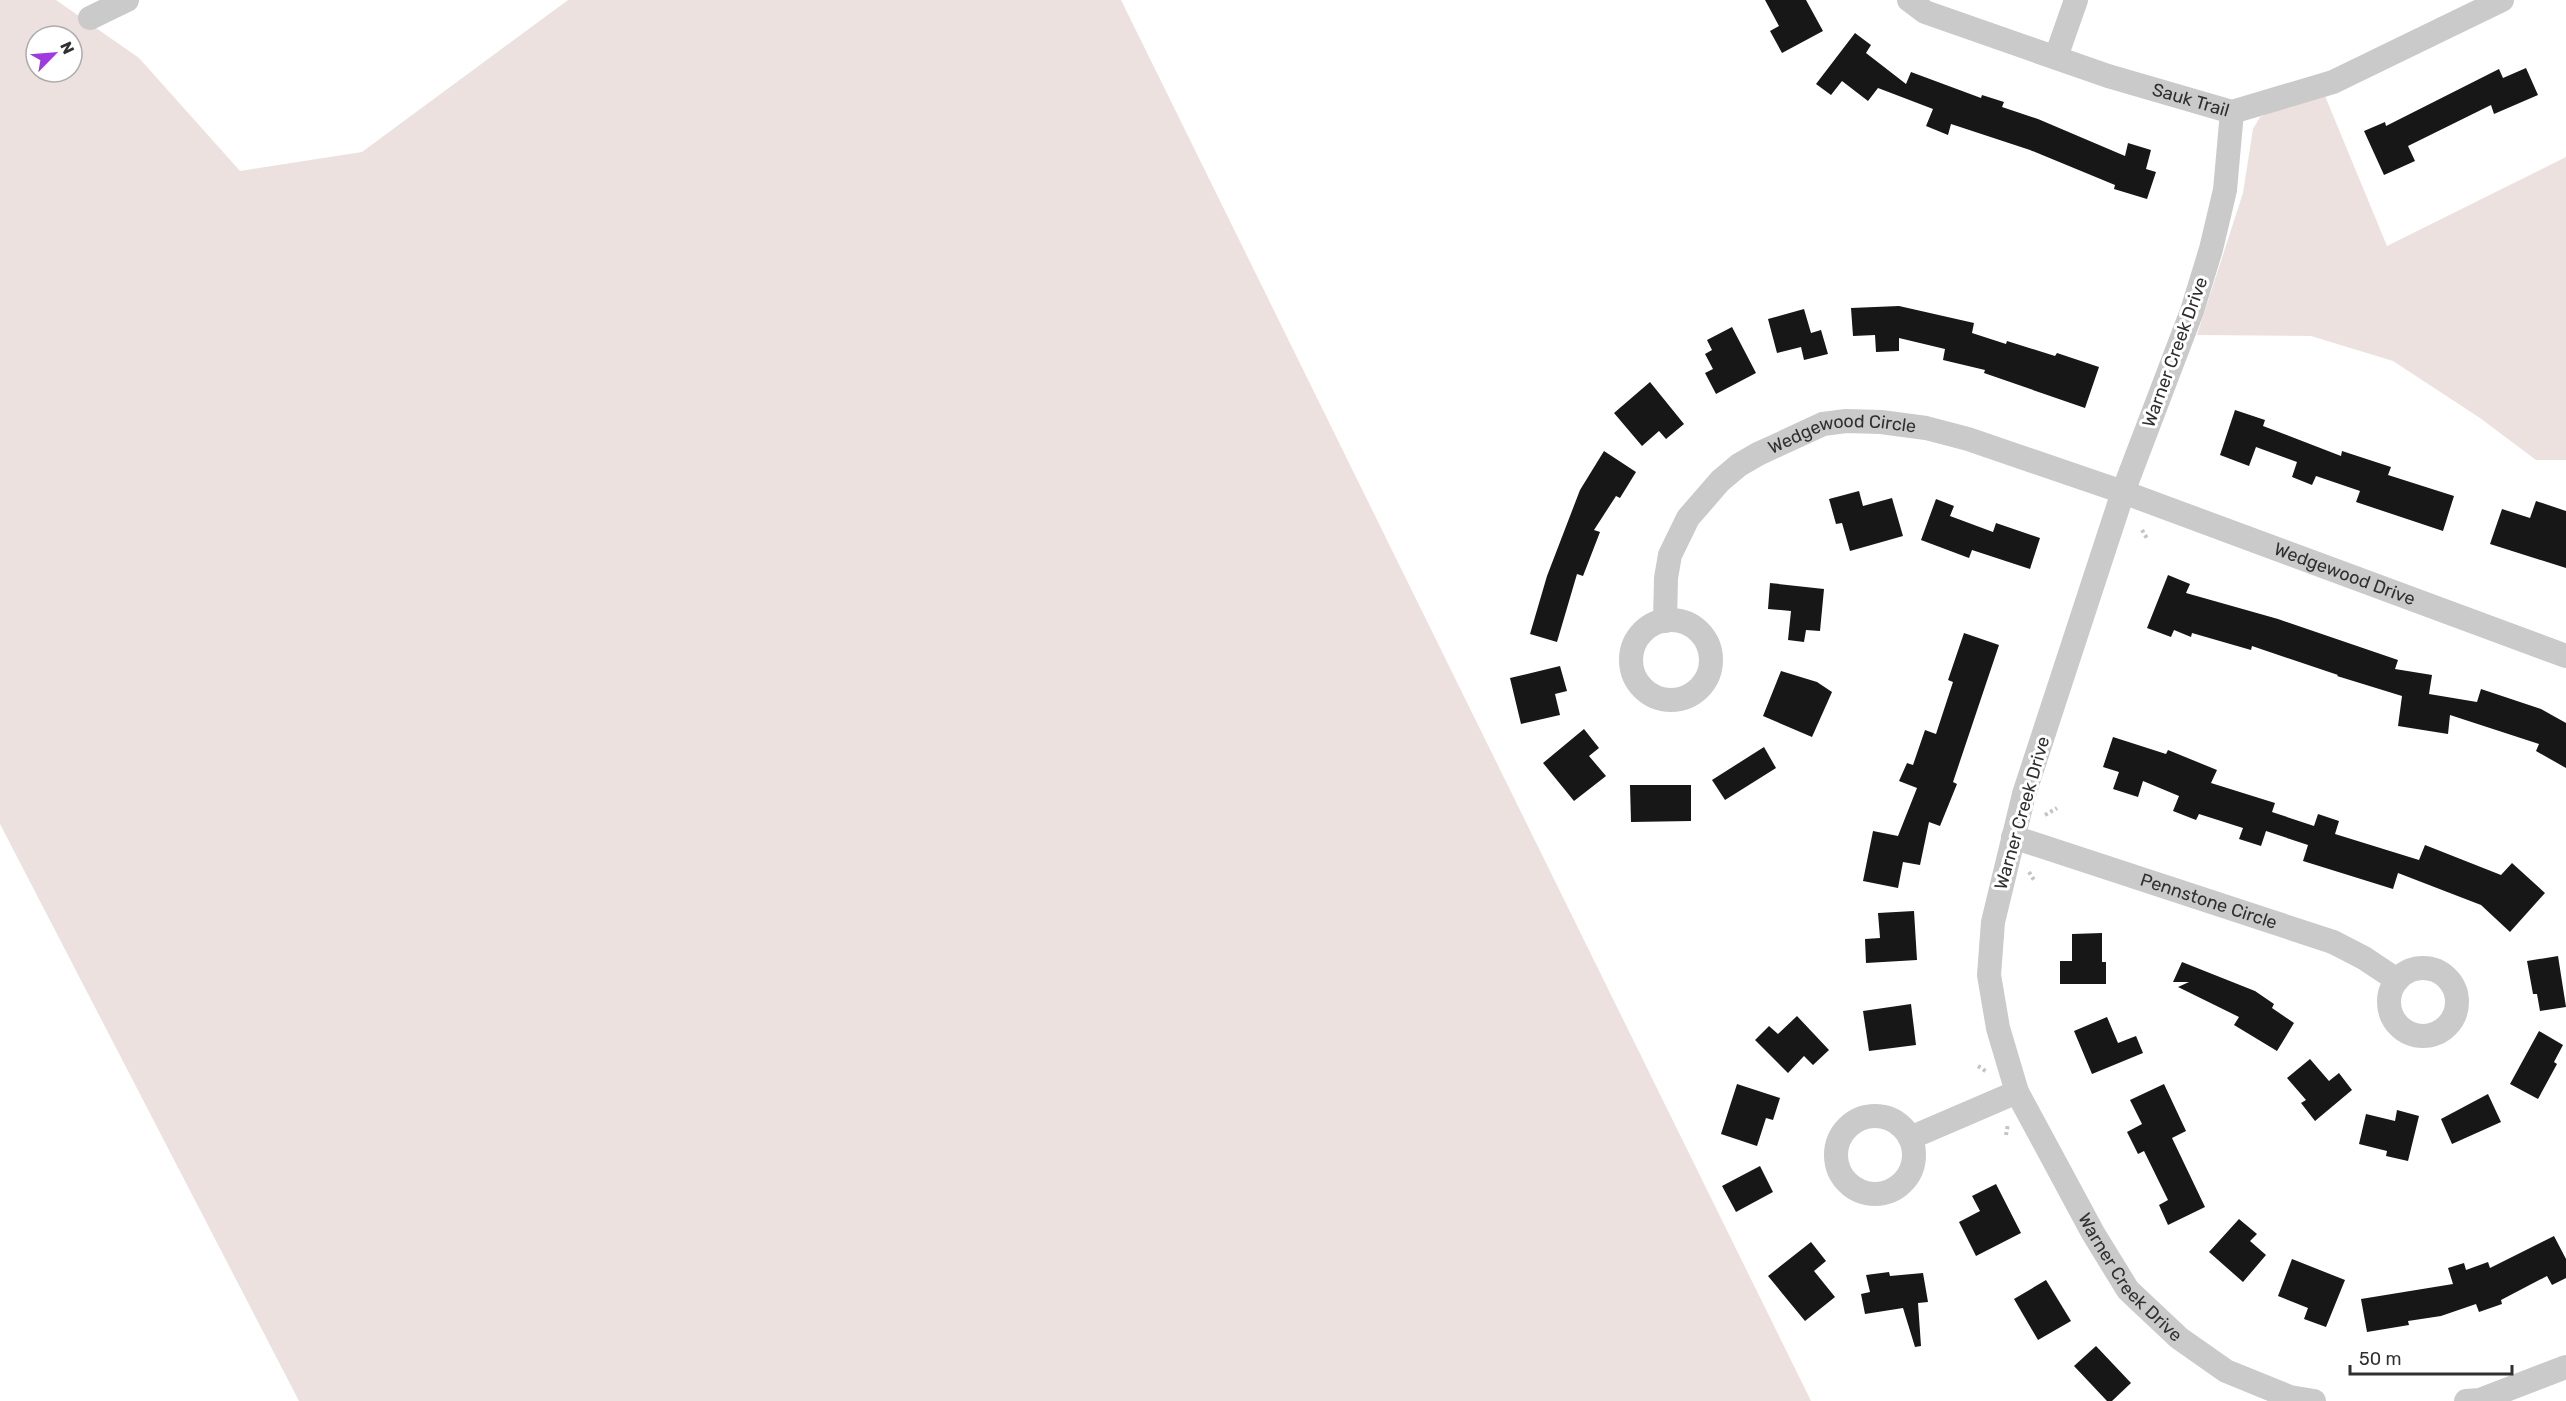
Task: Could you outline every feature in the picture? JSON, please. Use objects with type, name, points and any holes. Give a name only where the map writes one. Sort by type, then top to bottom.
[{"type":"street","points":[[90,18],[127,0]]},
{"type":"street","name":"Sauk Trail","points":[[1909,0],[1925,12],[2173,97],[2232,112],[2333,82],[2502,0]]},
{"type":"street","points":[[2056,57],[2076,0]]},
{"type":"street","name":"Warner Creek Drive","points":[[2232,112],[2225,190],[2211,249],[2192,311],[2123,492],[2024,794],[1993,922],[1989,975],[1998,1028],[2017,1092],[2093,1233],[2128,1290],[2180,1338],[2226,1371],[2289,1399],[2314,1401]]},
{"type":"street","name":"Wedgewood Circle","points":[[1665,621],[1666,578],[1670,555],[1688,518],[1720,481],[1739,465],[1823,424],[1858,422],[1926,428],[1968,439],[2123,492]]},
{"type":"street","name":"Wedgewood Drive","points":[[2123,492],[2566,656]]},
{"type":"street","name":"Pennstone Circle","points":[[2013,837],[2333,942],[2364,958],[2397,980]]},
{"type":"street","points":[[1910,1138],[2017,1092]]},
{"type":"street","points":[[2466,1401],[2519,1394],[2563,1375]]},
{"type":"path","points":[[2142,530],[2148,540]]},
{"type":"path","points":[[2045,815],[2057,808]]},
{"type":"path","points":[[2028,871],[2034,880]]},
{"type":"path","points":[[1978,1066],[1988,1073]]},
{"type":"path","points":[[2006,1134],[2009,1120]]},
{"type":"shaded area","points":[[0,0],[56,0],[139,58],[240,171],[362,152],[568,0],[1121,0],[1811,1401],[299,1401],[0,824]]},
{"type":"shaded area","points":[[2325,96],[2387,246],[2566,157],[2566,460],[2536,460],[2480,418],[2393,361],[2311,336],[2197,335],[2243,193],[2253,129],[2260,117],[2277,109]]},
{"type":"building","points":[[1765,0],[1806,0],[1823,31],[1782,53],[1770,31],[1779,26]]},
{"type":"building","points":[[1855,33],[1871,45],[1866,53],[1906,84],[1911,72],[1981,98],[1982,95],[2004,102],[2002,107],[2038,119],[2125,156],[2128,143],[2151,150],[2146,169],[2156,172],[2147,199],[2114,189],[2115,185],[2030,150],[1951,124],[1948,135],[1926,126],[1933,109],[1878,88],[1868,101],[1842,81],[1831,95],[1816,84]]},
{"type":"building","points":[[2526,68],[2538,95],[2494,114],[2491,105],[2408,146],[2415,161],[2384,175],[2364,131],[2385,122],[2386,126],[2499,69],[2503,78]]},
{"type":"building","points":[[1899,306],[1974,323],[1972,333],[2055,356],[2057,353],[2099,367],[2085,408],[1984,373],[1985,370],[1943,360],[1945,349],[1899,338],[1899,351],[1876,352],[1875,335],[1853,336],[1851,308]]},
{"type":"building","points":[[1804,309],[1811,333],[1821,330],[1828,354],[1804,360],[1801,347],[1777,353],[1768,319]]},
{"type":"building","points":[[1732,327],[1756,373],[1716,394],[1705,373],[1713,369],[1705,354],[1712,350],[1707,340]]},
{"type":"building","points":[[1650,382],[1684,424],[1666,439],[1659,431],[1642,446],[1614,413]]},
{"type":"building","points":[[2235,410],[2265,420],[2263,426],[2341,456],[2342,451],[2391,467],[2388,475],[2454,496],[2443,531],[2356,502],[2360,491],[2316,476],[2312,485],[2292,477],[2297,462],[2256,447],[2249,466],[2220,455]]},
{"type":"building","points":[[1604,451],[1636,472],[1620,498],[1616,496],[1594,530],[1600,532],[1583,576],[1577,574],[1557,642],[1530,634],[1547,576],[1580,490]]},
{"type":"building","points":[[1859,491],[1863,506],[1892,498],[1903,536],[1850,551],[1842,523],[1836,524],[1829,499]]},
{"type":"building","points":[[1936,499],[1954,506],[1950,516],[1993,532],[1996,523],[2040,538],[2030,569],[1972,550],[1969,558],[1921,540]]},
{"type":"building","points":[[2536,501],[2566,511],[2566,568],[2490,544],[2502,509],[2530,518]]},
{"type":"building","points":[[2168,575],[2190,584],[2186,593],[2278,619],[2398,660],[2395,669],[2432,675],[2429,694],[2477,702],[2481,689],[2541,709],[2566,723],[2566,768],[2536,751],[2539,744],[2450,715],[2448,734],[2398,726],[2402,696],[2252,646],[2251,650],[2192,633],[2191,637],[2174,630],[2171,637],[2147,628]]},
{"type":"building","points":[[1770,583],[1824,589],[1820,631],[1806,630],[1804,642],[1788,640],[1791,611],[1768,609]]},
{"type":"building","points":[[1964,633],[1999,645],[1953,782],[1957,784],[1940,826],[1929,822],[1920,865],[1903,862],[1898,888],[1863,881],[1873,831],[1898,836],[1917,788],[1899,781],[1907,763],[1913,765],[1925,730],[1936,734],[1953,682],[1948,680]]},
{"type":"building","points":[[1560,666],[1567,691],[1555,694],[1560,715],[1521,724],[1510,678]]},
{"type":"building","points":[[1781,671],[1817,682],[1832,692],[1812,737],[1763,716]]},
{"type":"building","points":[[1584,729],[1599,748],[1589,756],[1606,776],[1574,801],[1543,763]]},
{"type":"building","points":[[2113,737],[2166,754],[2168,750],[2217,770],[2211,783],[2275,803],[2272,812],[2314,826],[2318,814],[2339,821],[2335,834],[2419,860],[2425,845],[2501,875],[2512,863],[2545,893],[2510,932],[2481,905],[2398,873],[2393,889],[2303,861],[2308,845],[2266,831],[2261,846],[2239,839],[2243,828],[2199,814],[2196,820],[2173,811],[2179,796],[2143,781],[2138,797],[2113,789],[2119,772],[2103,767]]},
{"type":"building","points":[[1764,747],[1776,768],[1725,800],[1712,780]]},
{"type":"building","points":[[1630,785],[1691,785],[1691,821],[1631,822]]},
{"type":"building","points":[[1914,911],[1917,960],[1866,963],[1865,939],[1880,938],[1878,913]]},
{"type":"building","points":[[2102,933],[2102,962],[2106,962],[2106,984],[2060,984],[2060,961],[2072,961],[2072,934]]},
{"type":"building","points":[[2558,956],[2566,1007],[2540,1011],[2537,994],[2533,994],[2527,961]]},
{"type":"building","points":[[2182,962],[2255,991],[2274,1004],[2272,1008],[2294,1023],[2277,1051],[2234,1025],[2239,1017],[2178,987],[2189,982],[2173,982]]},
{"type":"building","points":[[1911,1004],[1916,1045],[1869,1051],[1863,1011]]},
{"type":"building","points":[[1797,1016],[1829,1050],[1813,1065],[1804,1056],[1788,1073],[1755,1040],[1769,1026],[1778,1034]]},
{"type":"building","points":[[2107,1017],[2118,1043],[2136,1036],[2143,1053],[2092,1074],[2074,1031]]},
{"type":"building","points":[[2539,1031],[2563,1045],[2554,1062],[2557,1064],[2538,1099],[2510,1084]]},
{"type":"building","points":[[2310,1059],[2329,1081],[2339,1073],[2352,1090],[2315,1121],[2301,1103],[2306,1100],[2287,1078]]},
{"type":"building","points":[[1737,1084],[1780,1098],[1773,1120],[1766,1118],[1757,1146],[1721,1134]]},
{"type":"building","points":[[2164,1084],[2186,1131],[2172,1138],[2205,1207],[2168,1225],[2159,1205],[2168,1200],[2144,1151],[2138,1154],[2127,1132],[2142,1124],[2130,1100]]},
{"type":"building","points":[[2488,1094],[2501,1122],[2452,1144],[2441,1119]]},
{"type":"building","points":[[2397,1110],[2419,1116],[2408,1161],[2386,1156],[2387,1151],[2359,1144],[2366,1114],[2395,1121]]},
{"type":"building","points":[[1760,1166],[1773,1192],[1736,1212],[1722,1186]]},
{"type":"building","points":[[1996,1184],[2021,1233],[1976,1256],[1959,1222],[1980,1211],[1972,1196]]},
{"type":"building","points":[[2239,1219],[2257,1234],[2250,1241],[2266,1255],[2243,1282],[2209,1252]]},
{"type":"building","points":[[2554,1236],[2566,1259],[2566,1278],[2552,1285],[2547,1276],[2501,1300],[2502,1304],[2479,1312],[2476,1304],[2441,1316],[2408,1321],[2409,1325],[2367,1332],[2361,1299],[2453,1284],[2448,1268],[2464,1263],[2466,1270],[2488,1262],[2490,1268]]},
{"type":"building","points":[[1811,1242],[1826,1261],[1814,1271],[1835,1297],[1805,1321],[1768,1276]]},
{"type":"building","points":[[2292,1259],[2345,1280],[2326,1327],[2304,1319],[2308,1308],[2278,1296]]},
{"type":"building","points":[[1889,1272],[1890,1276],[1923,1273],[1928,1302],[1918,1303],[1921,1346],[1915,1347],[1903,1308],[1865,1314],[1861,1294],[1870,1292],[1866,1275]]},
{"type":"building","points":[[2046,1280],[2071,1321],[2038,1340],[2014,1299]]},
{"type":"building","points":[[2096,1346],[2131,1383],[2112,1401],[2107,1401],[2074,1366]]}]
